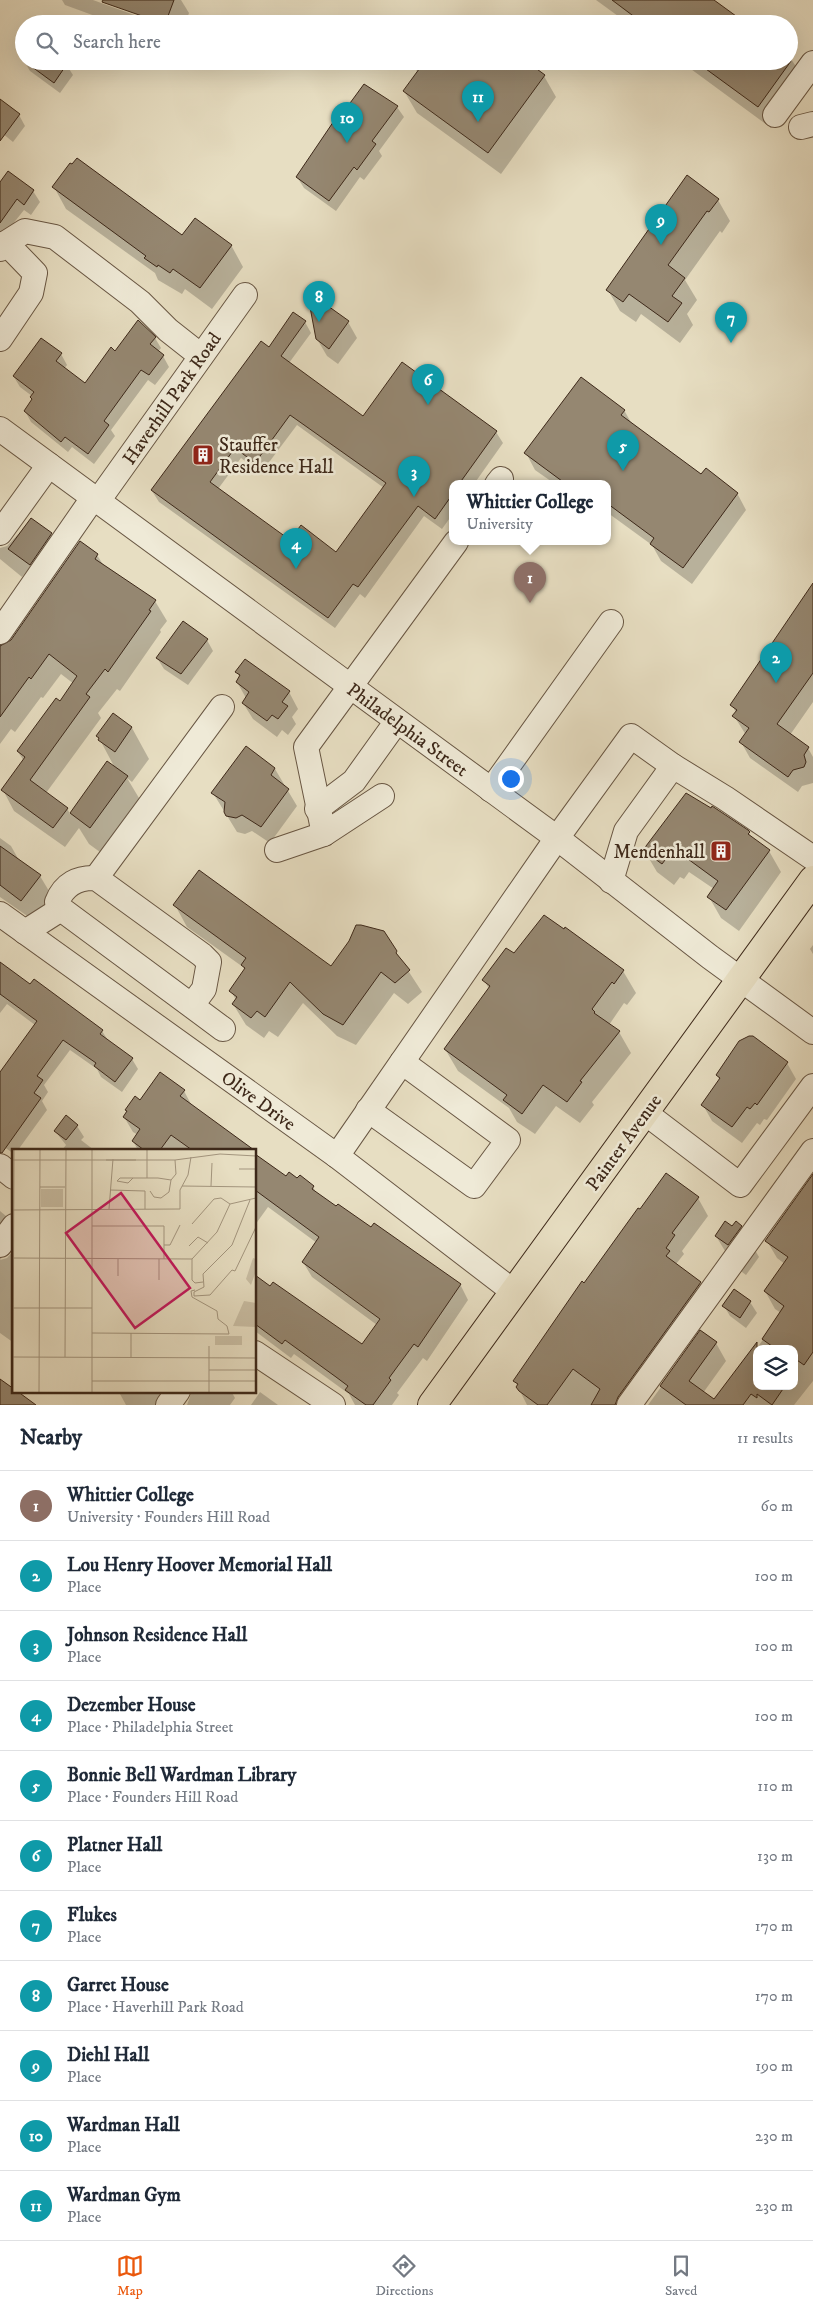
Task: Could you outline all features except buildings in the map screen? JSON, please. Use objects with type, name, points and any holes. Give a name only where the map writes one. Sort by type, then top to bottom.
[{"type":"main road","name":"Painter Avenue","points":[[432,1405],[813,880]]},
{"type":"street","points":[[775,115],[813,63]]},
{"type":"street","points":[[0,339],[32,293],[36,273],[3,246],[25,231],[55,237],[140,302],[168,330],[201,356]]},
{"type":"street","name":"Haverhill Park Road","points":[[0,632],[244,295]]},
{"type":"street","name":"Philadelphia Street","points":[[0,429],[557,838],[611,881],[813,1032]]},
{"type":"street","points":[[0,533],[49,465]]},
{"type":"street","points":[[324,834],[306,747],[454,545]]},
{"type":"street","points":[[491,790],[611,622]]},
{"type":"street","points":[[96,878],[222,707]]},
{"type":"street","points":[[318,809],[354,780],[397,721]]},
{"type":"street","points":[[337,1156],[557,838],[632,736],[673,766],[725,798],[813,858]]},
{"type":"street","points":[[611,881],[626,831],[673,766]]},
{"type":"street","points":[[277,850],[324,834],[382,796]]},
{"type":"street","points":[[192,1005],[204,989],[209,962],[96,878],[83,877],[65,887],[57,902],[61,909],[223,1029]]},
{"type":"street","points":[[25,932],[61,909]]},
{"type":"street","name":"Olive Drive","points":[[0,914],[337,1156],[514,1292]]},
{"type":"street","points":[[368,1110],[474,1186],[508,1140],[402,1062]]},
{"type":"street","points":[[644,1112],[740,1185],[813,1086]]},
{"type":"street","points":[[637,1402],[813,1151]]},
{"type":"street","points":[[0,1166],[12,1175]]},
{"type":"street","points":[[0,1245],[12,1229]]},
{"type":"street","points":[[256,1354],[333,1405]]},
{"type":"street","points":[[168,1405],[177,1392]]},
{"type":"place","name":"Wardman Gym","points":[[478,122]]},
{"type":"place","name":"Wardman Hall","points":[[347,143]]},
{"type":"place","name":"Diehl Hall","points":[[661,245]]},
{"type":"place","name":"Garret House","points":[[319,322]]},
{"type":"place","name":"Flukes","points":[[731,343]]},
{"type":"place","name":"Platner Hall","points":[[428,405]]},
{"type":"place","name":"Stauffer Residence Hall","points":[[203,455]]},
{"type":"place","name":"Bonnie Bell Wardman Library","points":[[623,471]]},
{"type":"place","name":"Johnson Residence Hall","points":[[414,497]]},
{"type":"place","name":"Dezember House","points":[[296,569]]},
{"type":"place","name":"Whittier College","points":[[530,603]]},
{"type":"place","name":"Lou Henry Hoover Memorial Hall","points":[[776,683]]},
{"type":"place","name":"Mendenhall","points":[[721,851]]}]
